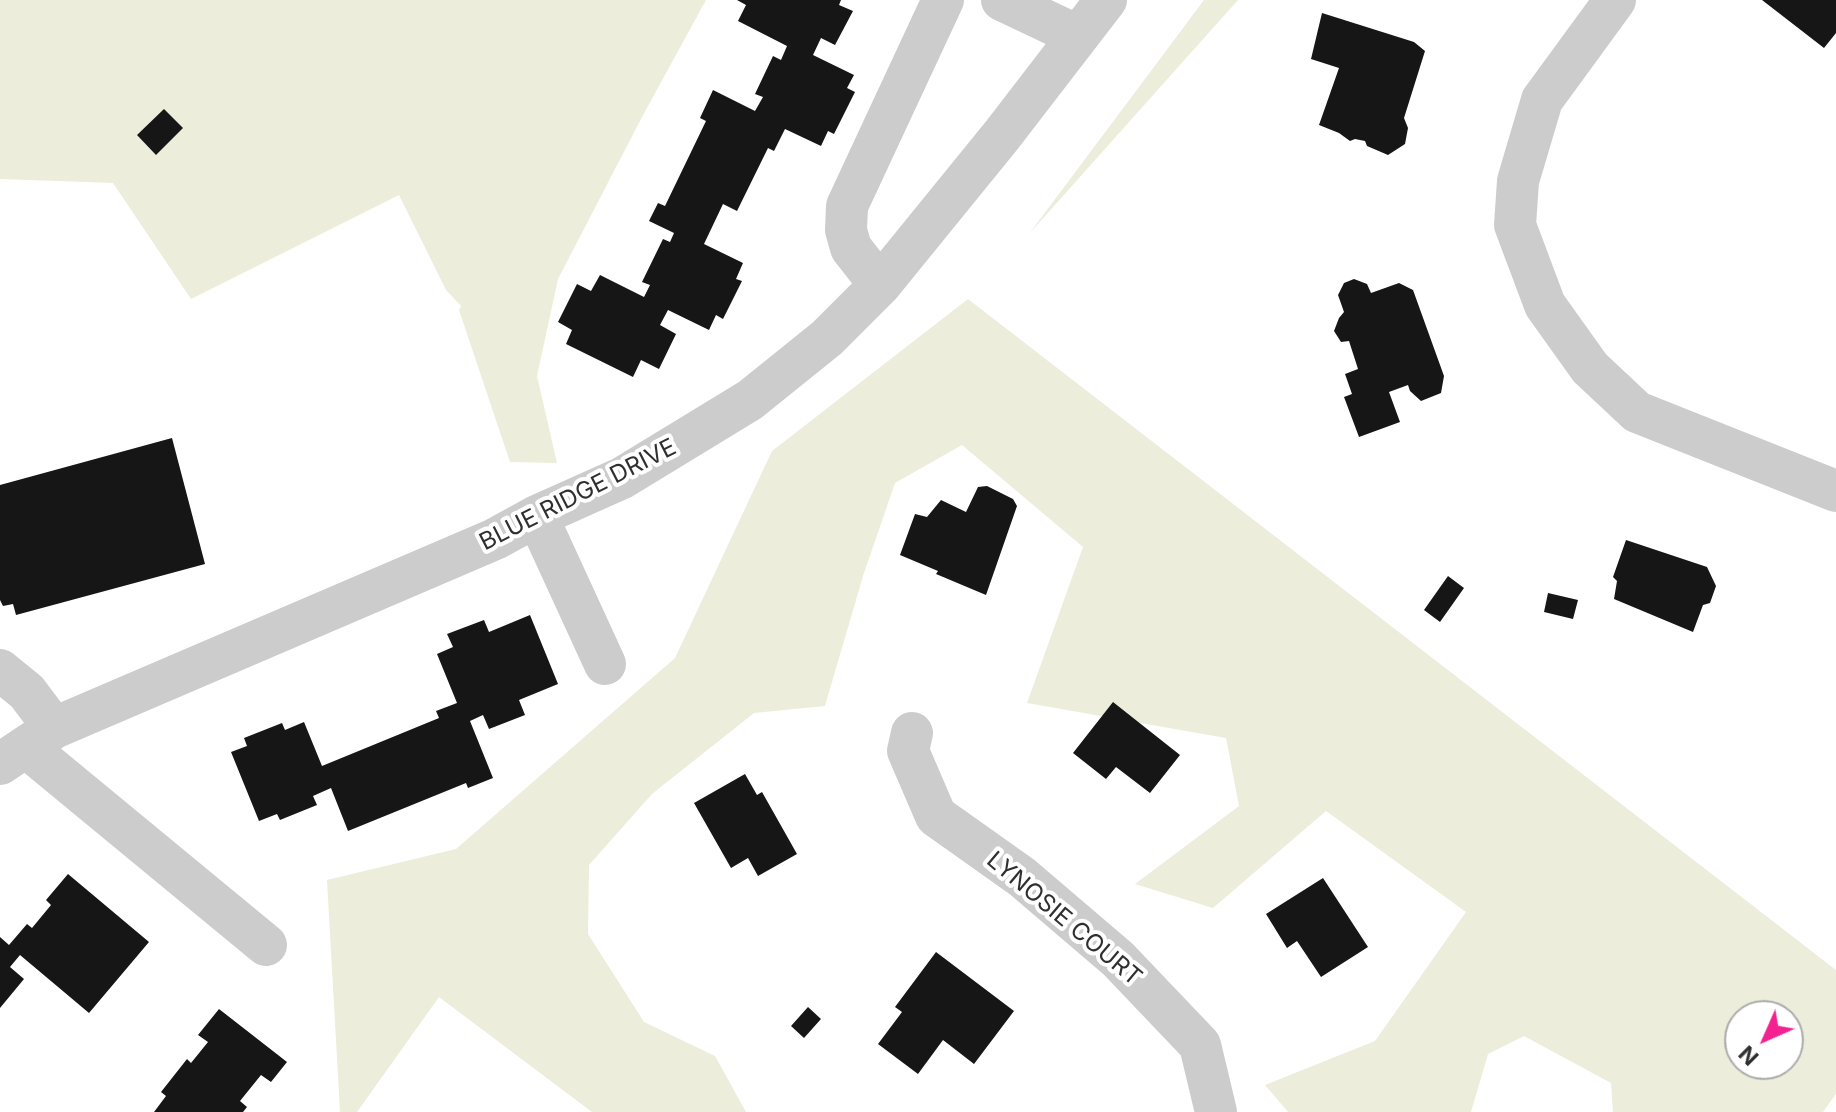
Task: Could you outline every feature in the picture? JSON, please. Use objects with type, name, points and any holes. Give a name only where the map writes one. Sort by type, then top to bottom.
[{"type":"street","points":[[880,285],[851,248],[846,230],[847,206],[943,0]]},
{"type":"street","points":[[1002,0],[1078,36]]},
{"type":"street","name":"BLUE RIDGE DRIVE","points":[[27,746],[495,539],[537,516],[622,478],[750,400],[827,338],[880,285],[1106,0]]},
{"type":"street","points":[[1615,0],[1542,100],[1518,181],[1515,225],[1545,305],[1590,368],[1637,412],[1836,491]]},
{"type":"street","points":[[537,516],[605,664]]},
{"type":"street","points":[[0,670],[27,692],[27,746],[266,945]]},
{"type":"street","name":"LYNOSIE COURT","points":[[912,733],[908,751],[936,816],[1022,877],[1106,949],[1200,1045],[1216,1112]]},
{"type":"green space","points":[[0,0],[706,0],[558,279],[537,376],[557,463],[510,462],[459,310],[461,306],[446,290],[399,195],[191,299],[113,183],[0,179]]},
{"type":"green space","points":[[1204,0],[1238,0],[1029,234]]},
{"type":"green space","points":[[968,299],[1836,970],[1836,1094],[1823,1112],[1613,1112],[1611,1083],[1524,1036],[1488,1054],[1471,1112],[1288,1112],[1265,1085],[1375,1041],[1466,912],[1326,811],[1213,908],[1135,884],[1239,806],[1226,738],[1027,703],[1083,547],[962,445],[895,483],[863,576],[825,706],[754,713],[652,794],[589,865],[588,934],[644,1022],[715,1056],[746,1112],[592,1112],[439,997],[357,1112],[340,1112],[327,880],[456,849],[675,658],[772,451]]},
{"type":"building","points":[[737,0],[841,0],[839,5],[853,11],[835,45],[821,38],[813,55],[854,75],[847,88],[855,92],[834,134],[828,131],[821,146],[785,129],[774,151],[768,148],[737,211],[723,204],[704,244],[743,263],[736,279],[742,281],[723,319],[716,315],[709,330],[668,310],[660,325],[676,334],[659,369],[641,360],[633,377],[566,344],[572,330],[558,322],[577,284],[591,291],[600,275],[644,297],[650,285],[642,282],[663,239],[670,242],[674,233],[649,221],[658,203],[665,206],[706,121],[700,118],[713,90],[755,111],[763,97],[755,94],[773,56],[781,60],[787,46],[738,21],[746,5]]},
{"type":"building","points":[[1762,0],[1836,0],[1836,33],[1824,48]]},
{"type":"building","points":[[1322,13],[1414,42],[1425,51],[1404,118],[1408,128],[1405,144],[1388,155],[1367,146],[1365,141],[1350,141],[1319,125],[1339,68],[1311,59]]},
{"type":"building","points":[[164,109],[183,128],[156,155],[137,135]]},
{"type":"building","points":[[1354,279],[1367,284],[1371,293],[1399,283],[1413,290],[1444,376],[1441,393],[1421,401],[1408,385],[1389,392],[1400,422],[1359,437],[1344,397],[1352,394],[1345,374],[1358,369],[1349,341],[1341,342],[1334,331],[1344,312],[1338,295],[1344,283]]},
{"type":"building","points":[[172,438],[205,564],[16,615],[13,604],[3,606],[0,600],[0,485]]},
{"type":"building","points":[[987,486],[1013,499],[1017,506],[986,595],[900,555],[915,514],[927,517],[941,500],[966,512],[978,487]]},
{"type":"building","points":[[1626,540],[1707,567],[1716,586],[1710,603],[1703,605],[1693,632],[1614,599],[1617,581],[1613,577]]},
{"type":"building","points":[[1448,576],[1464,588],[1440,622],[1424,610]]},
{"type":"building","points":[[1548,593],[1578,600],[1573,619],[1544,612]]},
{"type":"building","points":[[530,615],[558,684],[519,700],[525,715],[489,729],[483,715],[470,721],[493,778],[468,788],[466,783],[348,831],[331,788],[313,796],[317,805],[280,820],[277,814],[259,821],[231,752],[247,746],[244,738],[282,723],[285,730],[304,722],[322,766],[439,718],[436,711],[457,703],[437,654],[453,647],[447,634],[484,620],[489,632]]},
{"type":"building","points":[[1113,702],[1180,755],[1150,793],[1116,767],[1106,779],[1073,753]]},
{"type":"building","points":[[745,774],[757,795],[762,792],[797,854],[758,876],[748,858],[731,868],[694,803]]},
{"type":"building","points":[[68,874],[149,942],[89,1013],[20,955],[10,967],[24,979],[0,1008],[0,937],[9,945],[27,924],[32,928],[51,905],[46,900]]},
{"type":"building","points":[[1323,878],[1368,947],[1321,977],[1297,941],[1287,948],[1266,914]]},
{"type":"building","points":[[936,952],[1014,1011],[974,1064],[943,1040],[918,1074],[878,1044],[902,1012],[895,1007]]},
{"type":"building","points":[[808,1007],[821,1019],[804,1038],[791,1026]]},
{"type":"building","points":[[219,1009],[287,1062],[271,1082],[261,1075],[240,1101],[247,1107],[243,1112],[154,1112],[166,1096],[161,1092],[187,1059],[191,1063],[208,1042],[198,1035]]}]
